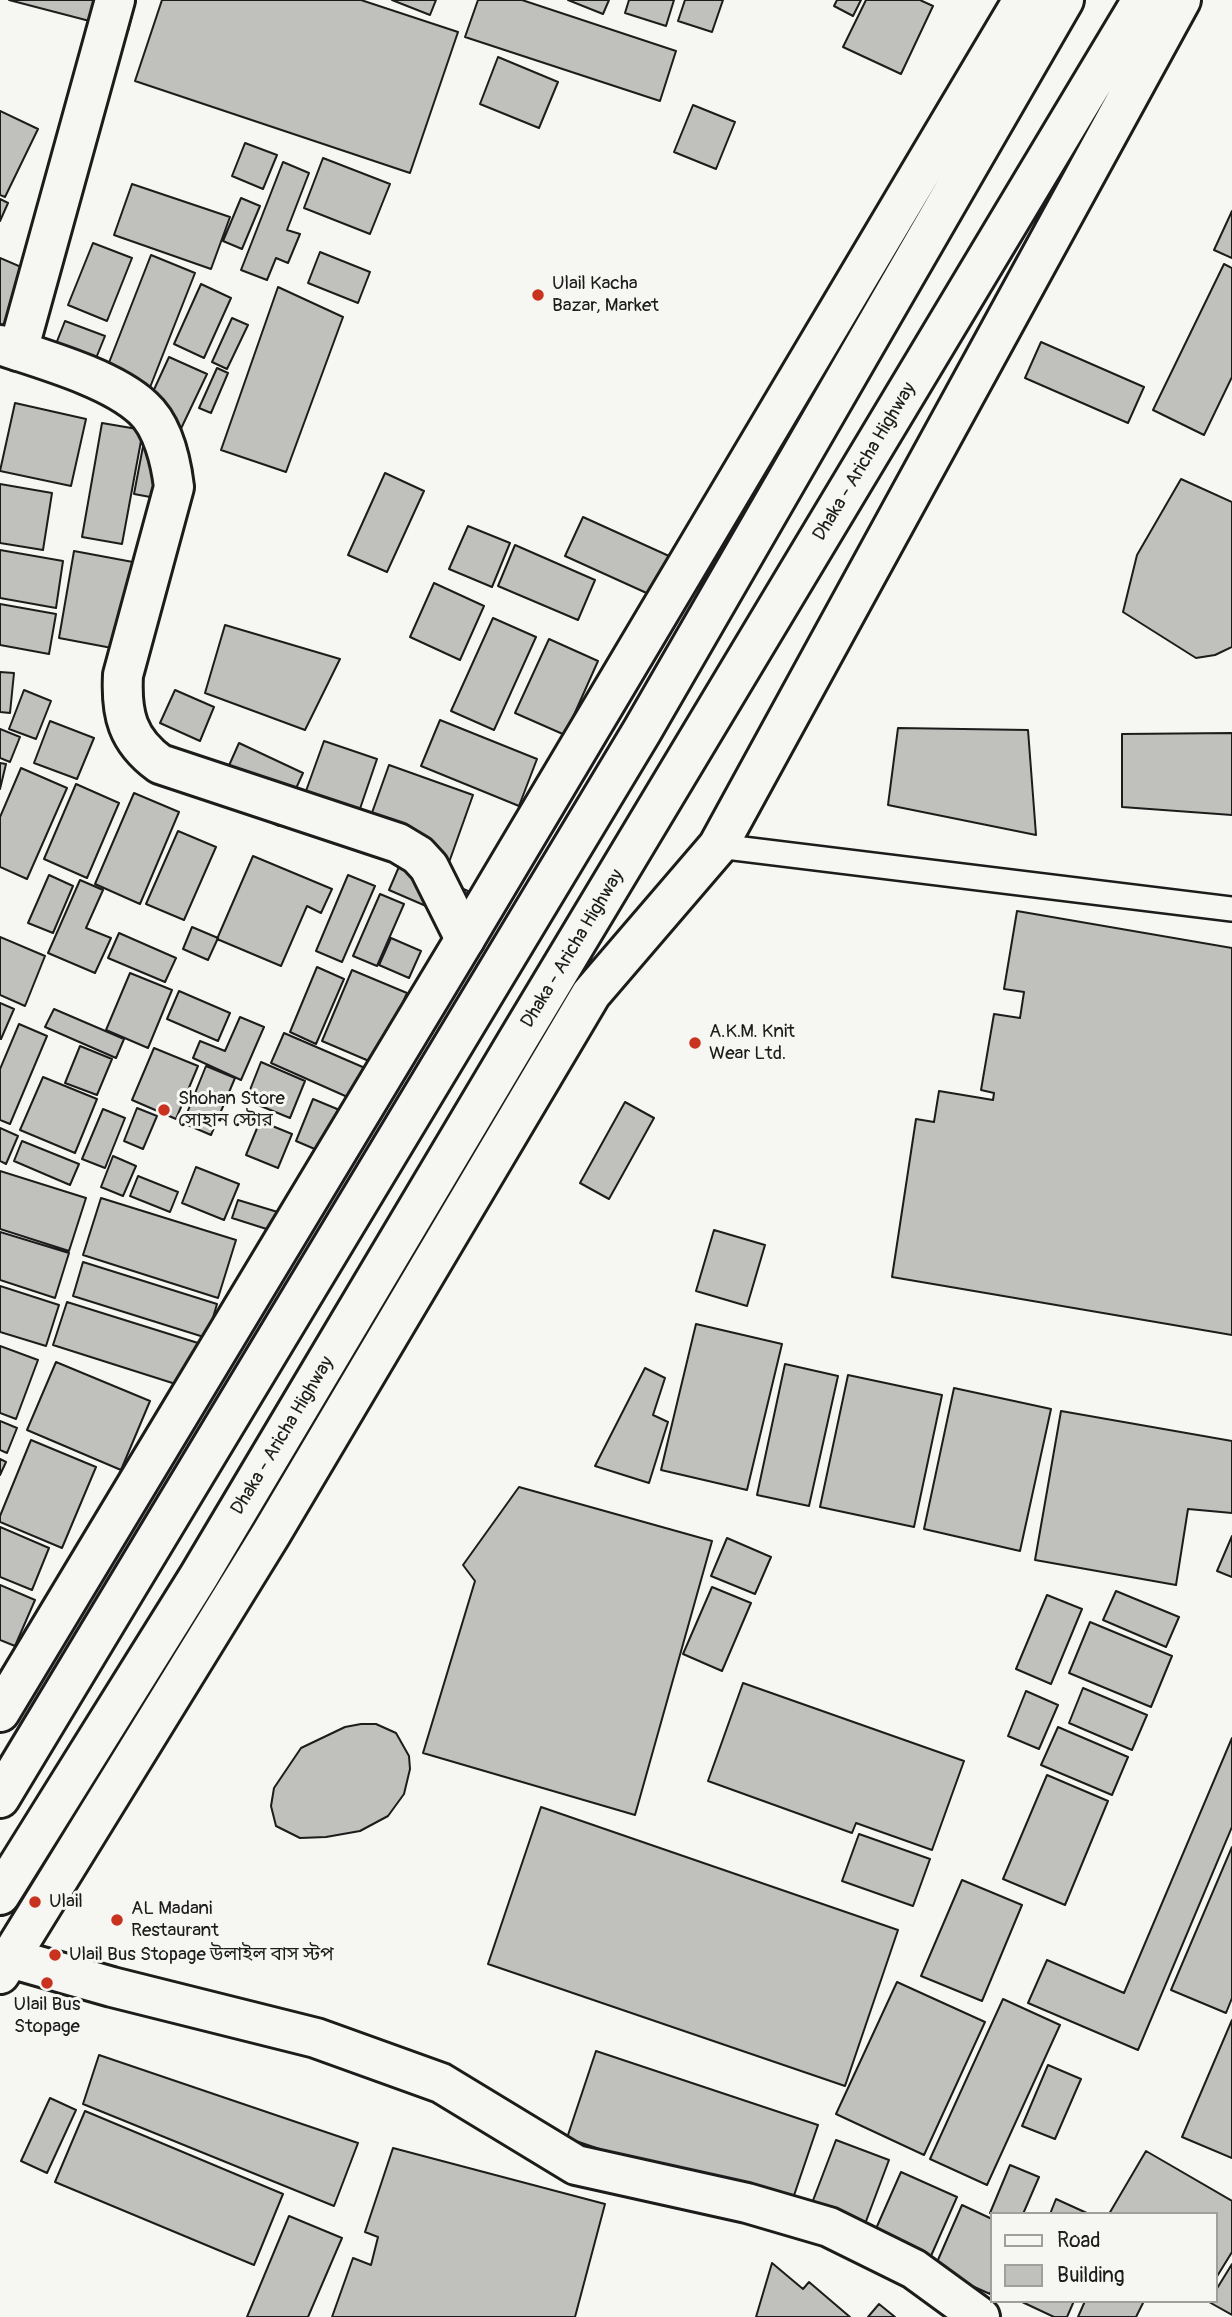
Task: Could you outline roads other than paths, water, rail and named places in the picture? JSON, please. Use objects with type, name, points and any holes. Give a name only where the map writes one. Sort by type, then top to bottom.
[{"type":"main road","points":[[115,0],[9,348],[102,381],[144,409],[160,433],[171,462],[174,488],[123,675],[122,698],[131,733],[144,752],[160,764],[398,842],[418,855],[429,867],[465,939]]},
{"type":"main road","points":[[0,1712],[465,939],[1023,0]]},
{"type":"main road","points":[[0,1798],[642,731],[1064,0]]},
{"type":"main road","name":"Dhaka - Aricha Highway","points":[[0,1895],[199,1576],[1142,0]]},
{"type":"main road","points":[[980,2317],[914,2269],[829,2227],[747,2203],[576,2165],[440,2084],[328,2042],[112,1987],[5,1966],[271,1534],[591,994],[718,846],[1181,0]]},
{"type":"lane","points":[[718,846],[1232,909]]},
{"type":"place","name":"Ulail Kacha Bazar, Market","points":[[538,295]]},
{"type":"place","name":"A.K.M. Knit Wear Ltd.","points":[[695,1043]]},
{"type":"place","name":"Shohan Store সোহান স্টোর","points":[[164,1110]]},
{"type":"place","name":"Ulail","points":[[35,1902]]},
{"type":"place","name":"AL Madani Restaurant","points":[[117,1920]]},
{"type":"place","name":"Ulail Bus Stopage উলাইল বাস স্টপ","points":[[55,1955]]},
{"type":"place","name":"Ulail Bus Stopage","points":[[47,1983]]}]
